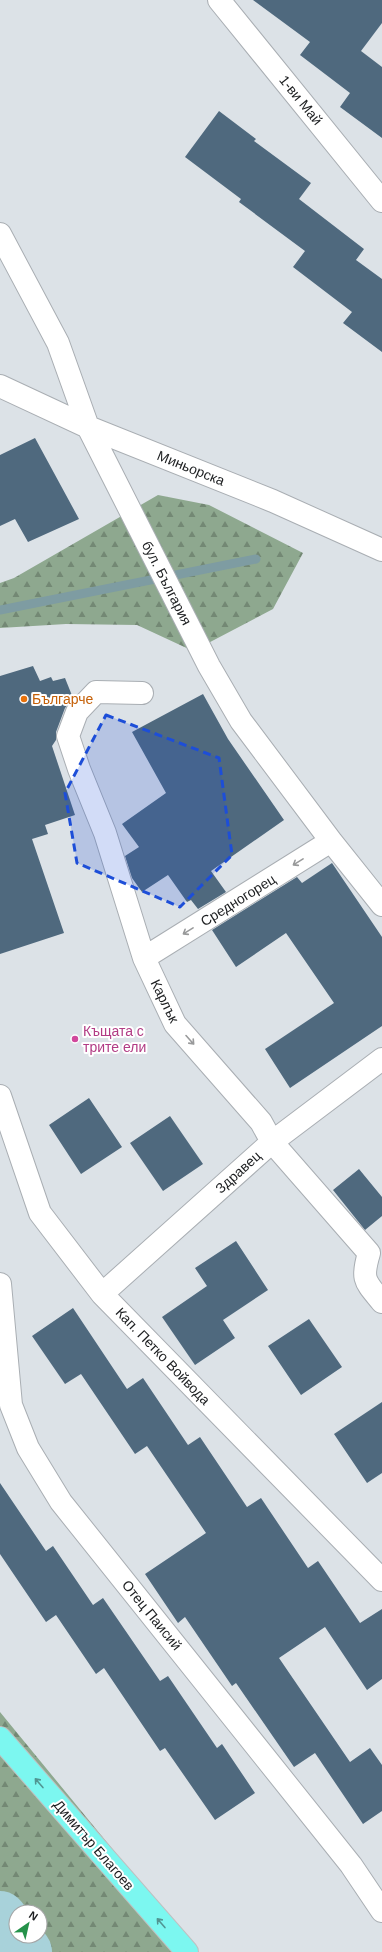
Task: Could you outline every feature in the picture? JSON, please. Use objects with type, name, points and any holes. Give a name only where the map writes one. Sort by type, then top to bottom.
[{"type":"main road","name":"Димитър Благоев","points":[[0,1738],[187,1952]]},
{"type":"street","name":"1-ви Май","points":[[219,0],[382,201]]},
{"type":"street","name":"бул. България","points":[[0,234],[58,343],[88,427],[209,666],[241,721],[330,841],[382,905]]},
{"type":"street","name":"Миньорска","points":[[0,386],[88,427],[274,501],[382,550]]},
{"type":"street","name":"Карлък","points":[[142,693],[96,692],[78,712],[68,736],[79,769],[105,833],[144,958],[175,1024],[261,1122],[272,1142],[369,1253],[364,1272],[368,1285],[382,1302]]},
{"type":"street","name":"Средногорец","points":[[144,958],[330,841]]},
{"type":"street","name":"Здравец","points":[[102,1294],[272,1142],[382,1059]]},
{"type":"street","name":"Кап. Петко Войвода","points":[[0,1096],[40,1213],[102,1294],[382,1580]]},
{"type":"street","name":"Отец Паисий","points":[[0,1284],[11,1405],[28,1448],[61,1502],[351,1866],[382,1911]]},
{"type":"highlighted area","points":[[106,715],[219,758],[232,855],[180,907],[77,863],[65,793]]},
{"type":"green space","points":[[158,495],[209,505],[303,553],[273,609],[193,651],[137,625],[66,624],[0,628],[0,583],[14,578]]},
{"type":"green space","points":[[0,1712],[197,1952],[0,1952]]},
{"type":"building","points":[[253,0],[382,0],[382,23],[361,51],[382,67],[382,138],[340,107],[350,93],[300,55],[310,42]]},
{"type":"building","points":[[219,111],[256,139],[254,141],[311,183],[299,199],[364,249],[356,260],[382,279],[382,352],[343,323],[352,312],[293,267],[305,251],[239,202],[241,199],[185,157]]},
{"type":"building","points":[[35,438],[79,519],[28,542],[15,519],[0,526],[0,455]]},
{"type":"building","points":[[33,666],[40,681],[51,677],[53,681],[65,678],[73,698],[65,708],[56,732],[56,740],[52,746],[75,815],[45,825],[48,834],[32,839],[64,933],[0,954],[0,676]]},
{"type":"building","points":[[203,694],[228,739],[284,820],[211,871],[226,892],[198,909],[191,900],[187,902],[168,875],[142,892],[132,878],[125,856],[139,847],[122,824],[166,793],[132,732]]},
{"type":"building","points":[[332,863],[382,937],[382,1026],[290,1088],[265,1049],[334,1003],[286,933],[236,967],[212,930],[297,877],[302,883]]},
{"type":"building","points":[[89,1098],[122,1147],[81,1174],[49,1125]]},
{"type":"building","points":[[170,1116],[203,1164],[163,1191],[130,1143]]},
{"type":"building","points":[[359,1169],[382,1197],[382,1216],[365,1230],[333,1190]]},
{"type":"building","points":[[236,1241],[268,1290],[223,1320],[235,1338],[195,1365],[162,1317],[207,1286],[195,1268]]},
{"type":"building","points":[[73,1308],[127,1389],[143,1378],[188,1445],[200,1437],[247,1507],[261,1498],[308,1568],[318,1561],[360,1623],[382,1609],[382,1679],[367,1690],[325,1627],[279,1658],[350,1762],[370,1748],[382,1765],[382,1811],[363,1824],[315,1753],[294,1767],[236,1683],[232,1686],[185,1617],[178,1623],[145,1574],[206,1533],[147,1446],[135,1454],[81,1374],[65,1384],[32,1336]]},
{"type":"building","points":[[309,1319],[342,1367],[301,1395],[268,1346]]},
{"type":"building","points":[[382,1402],[382,1473],[367,1483],[334,1434]]},
{"type":"building","points":[[0,1483],[46,1551],[53,1546],[93,1605],[103,1598],[160,1681],[168,1676],[217,1748],[222,1744],[255,1793],[215,1820],[165,1748],[160,1751],[104,1668],[96,1674],[56,1615],[46,1622],[0,1554]]},
{"type":"waterway","points":[[0,610],[256,559]]},
{"type":"waterway","points":[[0,1918],[25,1952]]},
{"type":"place","name":"Българче","points":[[24,699]]},
{"type":"place","name":"Къщата с трите ели","points":[[75,1039]]}]
